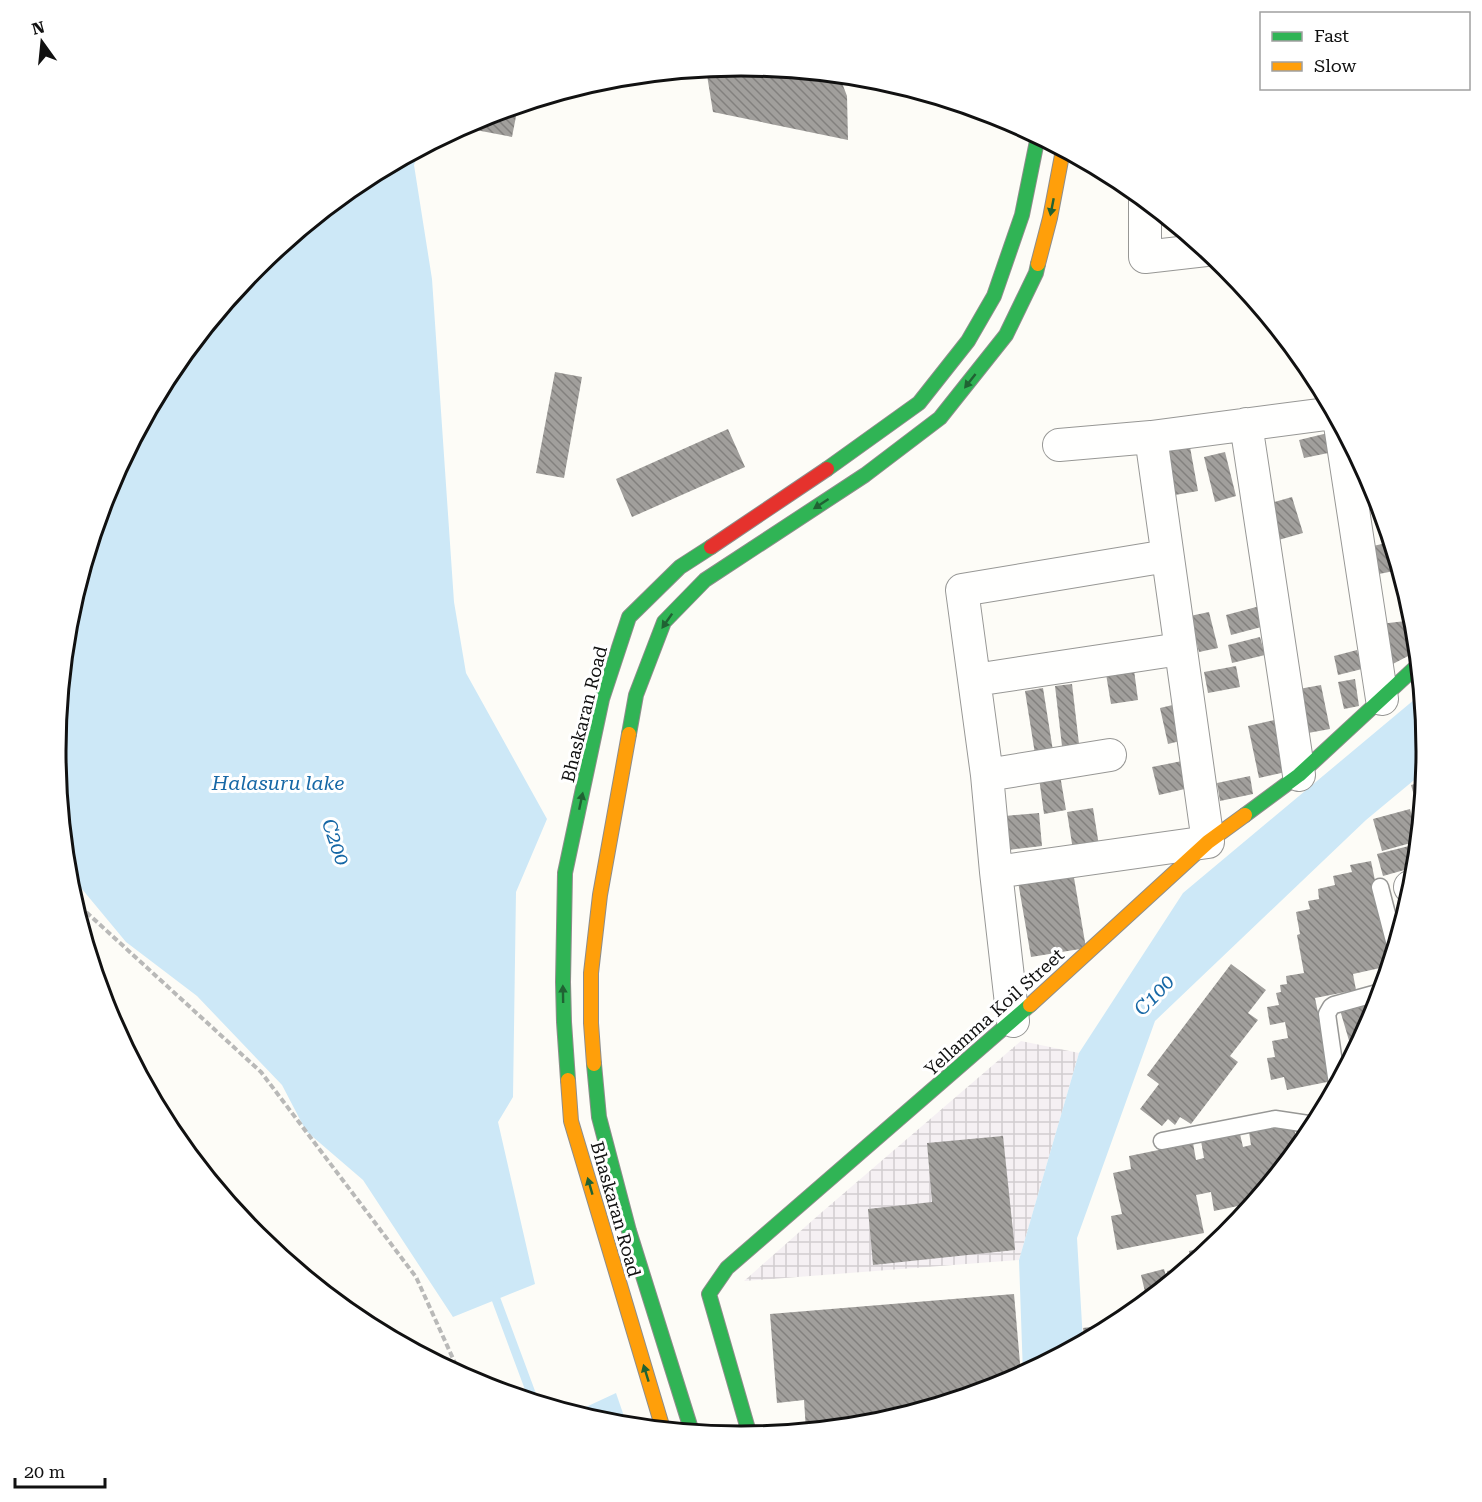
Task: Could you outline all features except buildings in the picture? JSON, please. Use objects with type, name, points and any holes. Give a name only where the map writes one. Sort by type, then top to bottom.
[{"type":"main road","name":"Bhaskaran Road","points":[[690,1424],[629,1231],[599,1116],[591,1023],[591,972],[629,617],[680,567],[855,450],[919,403],[968,341],[994,296],[1022,215],[1036,144]]},
{"type":"main road","name":"Bhaskaran Road","points":[[661,1421],[571,1121],[564,1012],[565,873],[620,694],[664,622],[705,580],[865,475],[940,418],[1006,335],[1036,273],[1062,157]]},
{"type":"main road","name":"Yellamma Koil Street","points":[[747,1426],[709,1294],[727,1268],[1013,1021],[1208,842],[1299,775],[1411,672]]},
{"type":"street","points":[[1145,210],[1145,257],[1194,251]]},
{"type":"street","points":[[1059,445],[1151,437],[1326,414]]},
{"type":"street","points":[[1246,424],[1299,775]]},
{"type":"street","points":[[996,872],[1208,842],[1151,437]]},
{"type":"street","points":[[1343,447],[1382,699]]},
{"type":"street","points":[[1013,1021],[987,775],[962,590],[1167,556]]},
{"type":"street","points":[[975,680],[1180,650]]},
{"type":"street","points":[[987,775],[1110,755]]},
{"type":"lane","points":[[1335,1071],[1328,1011],[1334,1005],[1370,995]]},
{"type":"lane","points":[[1162,1141],[1275,1119],[1304,1123]]},
{"type":"path","points":[[86,912],[261,1072],[416,1277],[454,1362]]},
{"type":"shaded area","points":[[1021,1041],[1079,1053],[1019,1260],[744,1281],[822,1212]]},
{"type":"water","name":"Halasuru lake","points":[[416,160],[414,165],[432,279],[454,602],[466,673],[547,819],[516,892],[513,1097],[498,1122],[535,1284],[453,1317],[363,1180],[306,1131],[282,1085],[197,996],[126,942],[80,886],[67,795],[66,751],[67,707],[79,619],[89,576],[117,493],[156,413],[205,340],[234,306],[264,274],[330,215]]},
{"type":"water","name":"C100","points":[[1414,700],[1415,779],[1366,820],[1155,1021],[1077,1238],[1082,1333],[1023,1364],[1019,1260],[1079,1053],[1183,893]]},
{"type":"water","points":[[616,1393],[624,1415],[609,1413],[585,1407]]},
{"type":"waterway","points":[[493,1291],[531,1392]]},
{"type":"traffic: fast","points":[[827,469],[919,403],[968,341],[994,296],[1022,215],[1036,144]]},
{"type":"traffic: fast","points":[[629,734],[636,695],[664,622],[705,580],[865,475],[940,418],[1006,335],[1036,273],[1038,264]]},
{"type":"traffic: fast","points":[[568,1080],[563,982],[565,873],[602,699],[629,617],[680,567],[711,547]]},
{"type":"traffic: fast","points":[[1245,815],[1299,775],[1411,672]]},
{"type":"traffic: fast","points":[[747,1426],[709,1294],[727,1268],[1030,1005]]},
{"type":"traffic: fast","points":[[594,1064],[599,1117],[629,1231],[690,1424]]},
{"type":"traffic: slow","points":[[1038,264],[1062,157]]},
{"type":"traffic: slow","points":[[594,1064],[591,973],[600,895],[629,734]]},
{"type":"traffic: slow","points":[[1030,1005],[1208,842],[1245,815]]},
{"type":"traffic: slow","points":[[568,1080],[571,1121],[661,1421]]},
{"type":"traffic: jam","points":[[711,547],[827,469]]},
{"type":"water label","name":"C200","points":[[336,842]]}]
